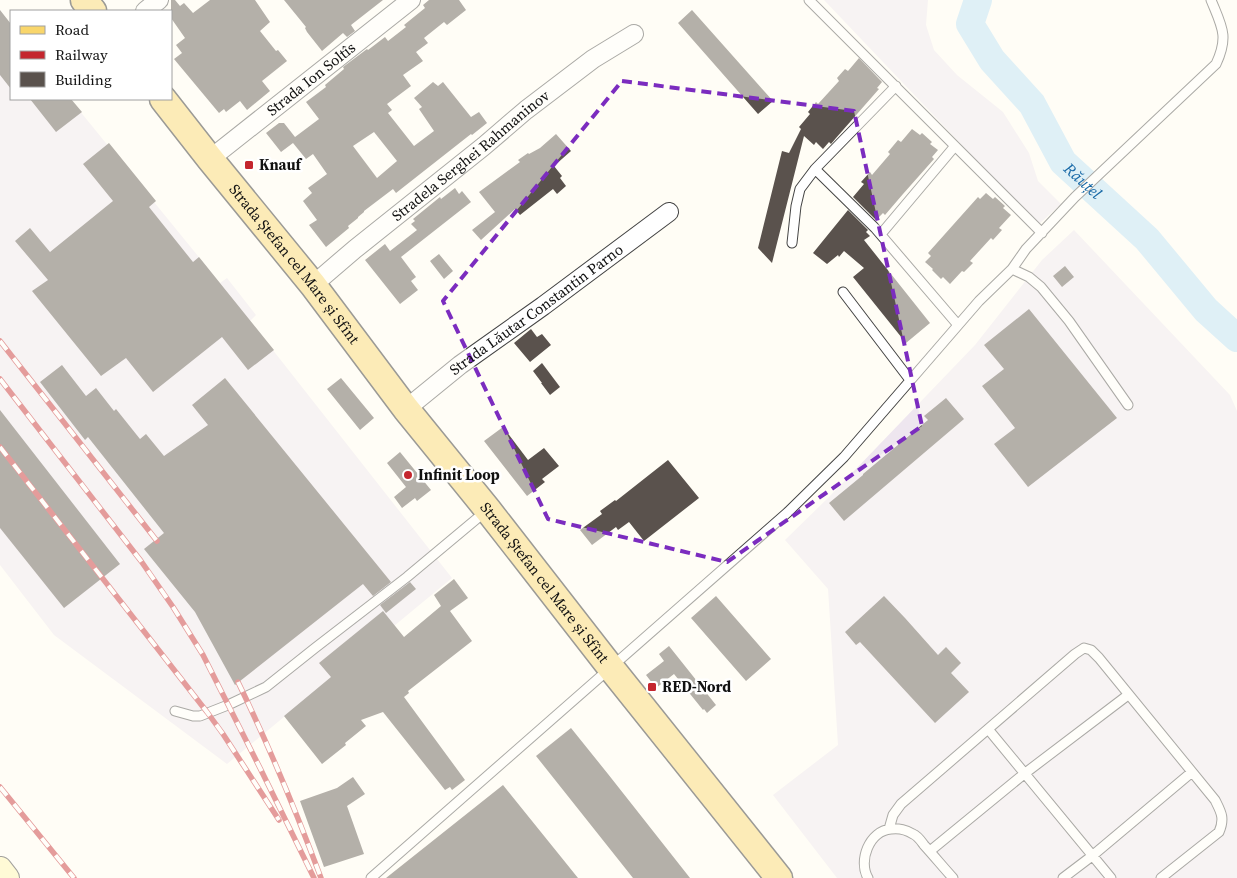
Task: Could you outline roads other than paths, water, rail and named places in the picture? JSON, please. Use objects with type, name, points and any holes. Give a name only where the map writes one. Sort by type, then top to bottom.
[{"type":"main road","points":[[84,0],[92,10]]},
{"type":"main road","name":"Strada Ștefan cel Mare și Sfînt","points":[[164,100],[313,286],[406,409],[779,878]]},
{"type":"street","points":[[145,10],[159,0]]},
{"type":"street","name":"Strada Ion Soltîs","points":[[210,158],[411,0]]},
{"type":"street","name":"Stradela Serghei Rahmaninov","points":[[313,286],[355,249],[526,110],[593,59],[634,34]]},
{"type":"street","name":"Strada Lăutar Constantin Parno","points":[[406,409],[460,365],[669,212]]},
{"type":"street","points":[[0,870],[7,878]]},
{"type":"lane","points":[[809,0],[1042,233]]},
{"type":"lane","points":[[371,878],[788,512],[844,457],[979,301],[1012,269],[1026,250],[1075,197],[1216,64],[1222,51],[1224,38],[1221,24],[1211,0]]},
{"type":"lane","points":[[792,243],[800,189],[815,169],[896,86]]},
{"type":"lane","points":[[881,234],[955,146]]},
{"type":"lane","points":[[815,169],[881,234],[958,326]]},
{"type":"lane","points":[[1012,269],[1029,277],[1041,287],[1069,321],[1128,405]]},
{"type":"lane","points":[[843,292],[910,380]]},
{"type":"lane","points":[[175,711],[200,716],[266,687],[407,577],[488,510]]},
{"type":"lane","points":[[889,829],[893,815],[901,804],[1084,648],[1091,650],[1099,658],[1215,800],[1222,814],[1222,825],[1219,832],[1162,878]]},
{"type":"lane","points":[[930,851],[1024,774],[1128,695]]},
{"type":"lane","points":[[988,729],[1111,878]]},
{"type":"lane","points":[[1063,878],[1192,772]]},
{"type":"lane","points":[[868,878],[865,874],[863,861],[868,844],[880,833],[889,829],[902,830],[915,835],[953,878]]},
{"type":"waterway","name":"Răuțel","points":[[978,0],[970,24],[992,60],[1032,104],[1063,162],[1147,239],[1206,310],[1237,338]]},
{"type":"railway","points":[[0,341],[157,541]]},
{"type":"railway","points":[[0,379],[141,561],[173,607],[203,655],[314,878]]},
{"type":"railway","points":[[0,447],[207,712],[279,820]]},
{"type":"railway","points":[[238,682],[282,779],[321,878]]},
{"type":"railway","points":[[0,787],[74,878]]},
{"type":"place","name":"Knauf","points":[[249,165]]},
{"type":"place","name":"Infinit Loop","points":[[408,475]]},
{"type":"place","name":"RED-Nord","points":[[652,687]]}]
